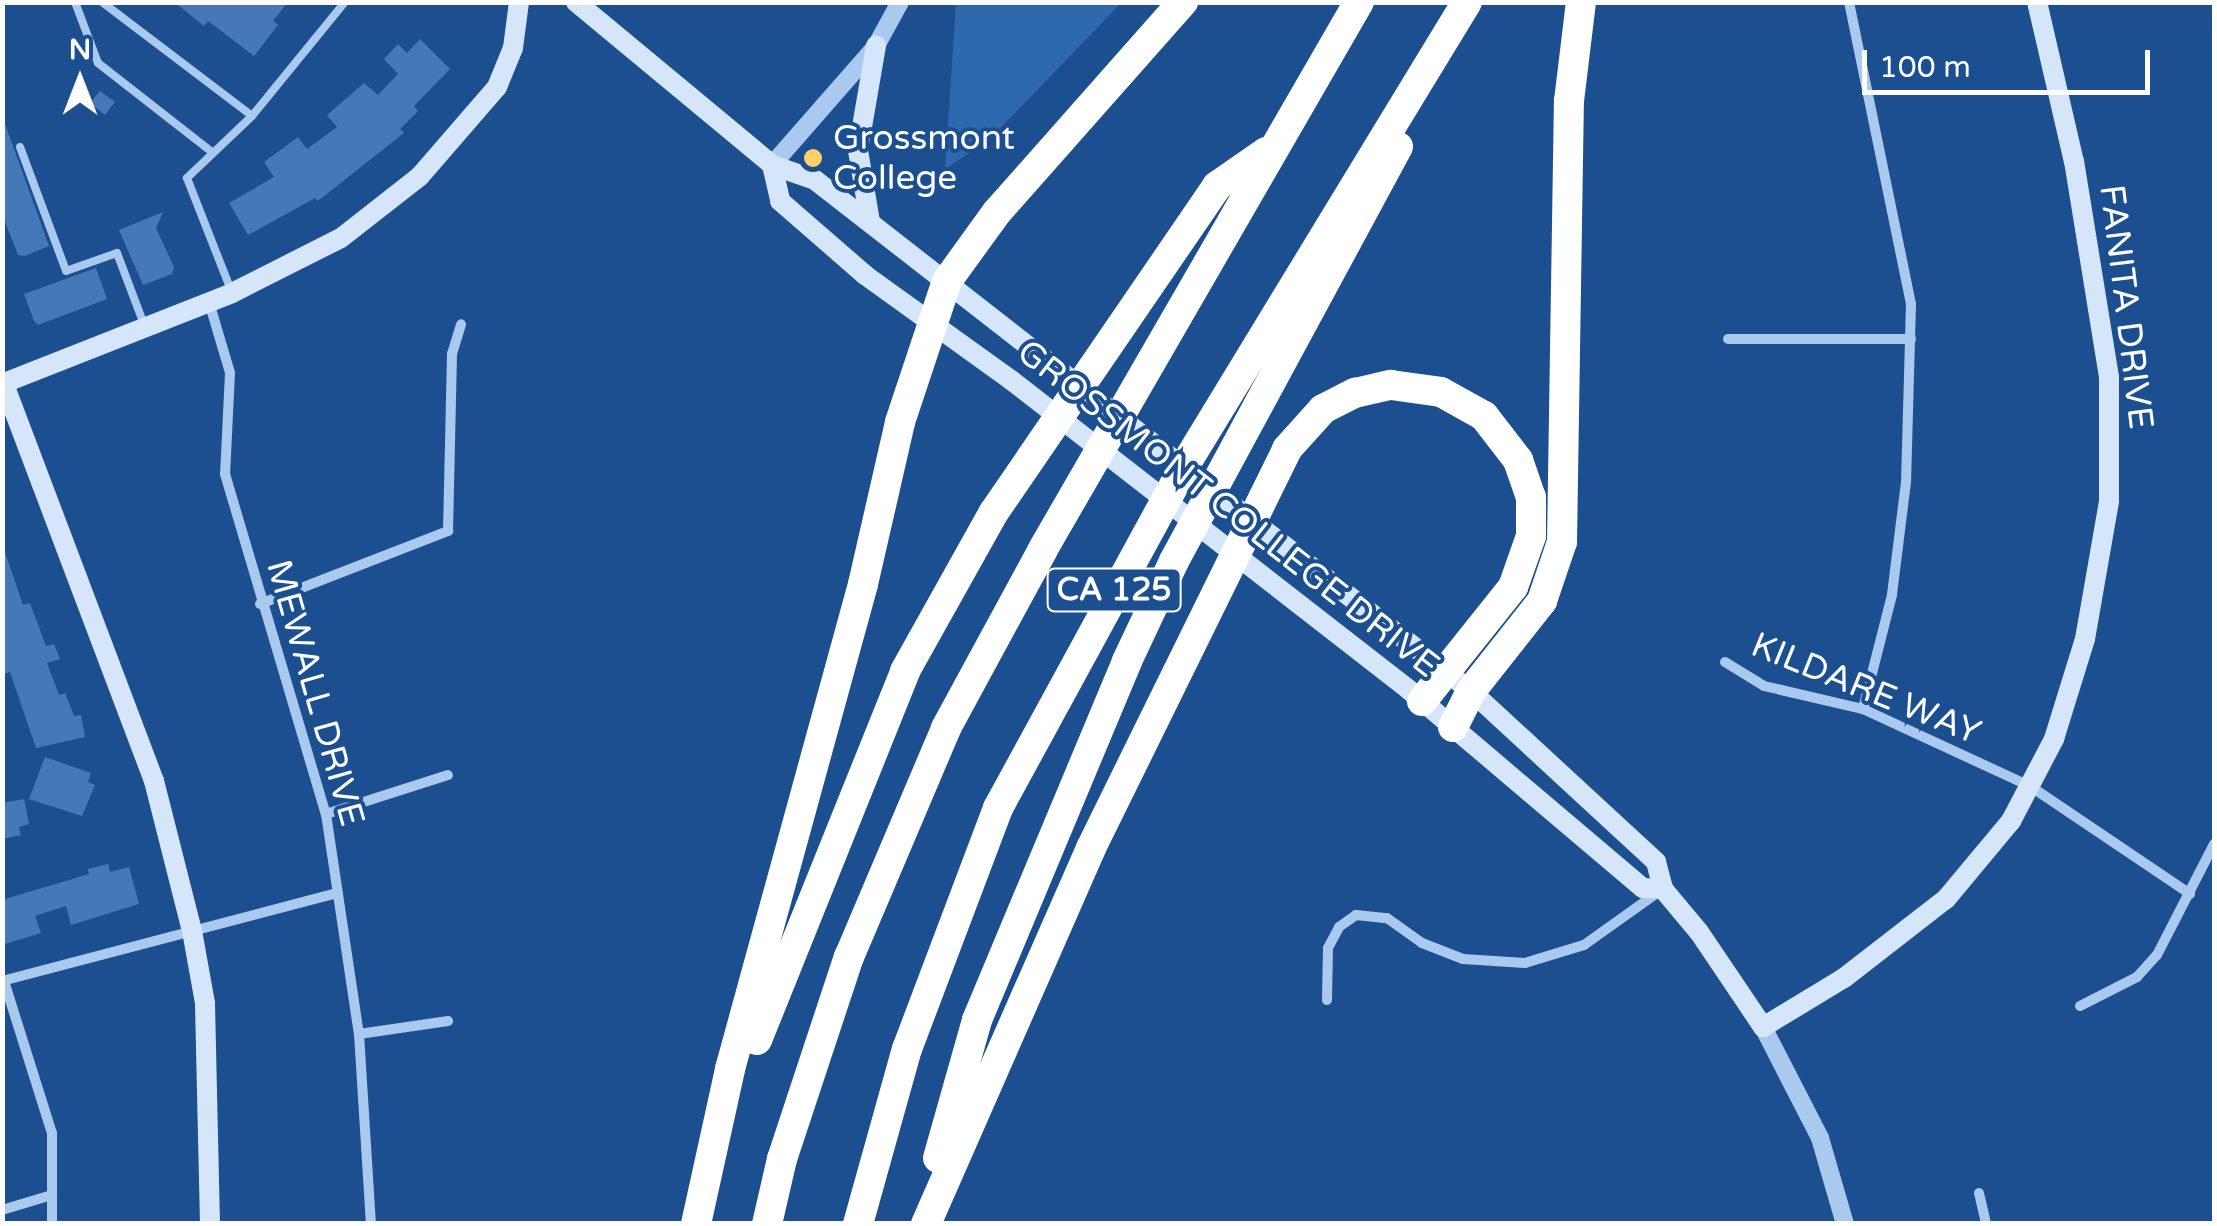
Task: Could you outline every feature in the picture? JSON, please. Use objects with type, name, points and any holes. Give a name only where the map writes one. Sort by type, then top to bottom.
[{"type":"highway","points":[[696,1224],[730,1069],[863,584],[900,422],[947,281],[997,212],[1183,2]]},
{"type":"highway","name":"CA 125","points":[[767,1224],[782,1160],[849,957],[946,728],[1042,549],[1359,2]]},
{"type":"highway","points":[[1453,727],[1472,691],[1542,601],[1562,542],[1569,102],[1581,2]]},
{"type":"highway","points":[[923,1224],[977,1020],[1127,662],[1251,417],[1375,198],[1465,7]]},
{"type":"highway","name":"CA 125","points":[[858,1224],[906,1049],[998,808],[1185,465],[1465,7]]},
{"type":"highway","points":[[706,1179],[805,911],[905,671],[994,512],[1217,186],[1273,148]]},
{"type":"highway","points":[[923,1224],[1090,848],[1287,449],[1323,409],[1355,392],[1408,385],[1456,398],[1496,428],[1526,478],[1531,536],[1521,572],[1422,700]]},
{"type":"main road","points":[[210,1224],[205,1003],[192,931],[154,782],[3,382],[232,293],[342,238],[420,176],[497,88],[514,48],[520,2]]},
{"type":"main road","name":"GROSSMONT COLLEGE DRIVE","points":[[576,2],[772,165],[815,180],[1472,691],[1656,862],[1663,889],[1699,932],[1763,1027]]},
{"type":"main road","name":"FANITA DRIVE","points":[[1763,1027],[1844,978],[1946,899],[2011,822],[2054,739],[2085,640],[2102,549],[2112,452],[2109,377],[2074,162],[2037,2]]},
{"type":"main road","points":[[870,222],[858,150],[876,46]]},
{"type":"main road","name":"GROSSMONT COLLEGE DRIVE","points":[[772,165],[780,201],[866,275],[1011,380],[1422,700],[1643,888],[1663,889]]},
{"type":"street","points":[[772,165],[876,46],[900,2]]},
{"type":"street","points":[[1848,2],[1911,304],[1906,482],[1892,595],[1864,710]]},
{"type":"street","name":"MEWALL DRIVE","points":[[209,302],[230,374],[224,474],[326,814],[359,1034],[371,1224]]},
{"type":"street","points":[[260,604],[448,531],[452,354],[461,324]]},
{"type":"street","points":[[1728,340],[1911,340]]},
{"type":"street","name":"KILDARE WAY","points":[[1724,662],[1764,686],[1864,710],[2030,786],[2190,894]]},
{"type":"street","points":[[326,814],[448,775]]},
{"type":"street","points":[[2080,1006],[2137,978],[2157,954],[2214,844]]},
{"type":"street","points":[[1327,1000],[1328,948],[1339,926],[1356,915],[1387,918],[1422,943],[1463,959],[1526,963],[1584,945],[1663,889]]},
{"type":"street","points":[[52,1224],[52,1133],[3,981],[338,893]]},
{"type":"street","points":[[359,1034],[448,1021]]},
{"type":"street","name":"GROSSMONT COLLEGE DRIVE","points":[[1763,1027],[1820,1138],[1846,1224]]},
{"type":"street","points":[[1979,1194],[1986,1224]]},
{"type":"street","points":[[2,1210],[52,1195]]},
{"type":"lane","points":[[74,2],[98,63],[213,153]]},
{"type":"lane","points":[[102,2],[252,116]]},
{"type":"lane","points":[[232,293],[187,178],[252,116],[346,2]]},
{"type":"lane","points":[[20,147],[66,271],[117,252],[145,327]]},
{"type":"shaded area","points":[[956,3],[1121,3],[988,141],[945,169]]},
{"type":"building","points":[[174,2],[288,2],[273,21],[278,25],[254,56],[208,21],[204,26]]},
{"type":"building","points":[[420,39],[450,69],[414,106],[418,111],[400,129],[404,133],[318,201],[315,198],[248,235],[229,203],[274,177],[264,162],[298,137],[307,149],[337,127],[327,115],[364,83],[378,95],[398,74],[384,59],[398,44],[407,53]]},
{"type":"building","points":[[100,91],[115,102],[105,115],[90,103]]},
{"type":"building","points":[[4,121],[49,246],[25,256],[18,255],[2,214]]},
{"type":"building","points":[[163,212],[156,228],[174,267],[172,274],[143,285],[119,230]]},
{"type":"building","points":[[96,268],[107,299],[38,325],[34,321],[24,294]]},
{"type":"building","points":[[5,552],[23,605],[30,603],[46,646],[54,644],[60,659],[47,663],[59,695],[65,693],[74,716],[81,715],[85,737],[36,748],[10,672],[2,675]]},
{"type":"building","points":[[45,757],[91,773],[88,782],[95,785],[82,816],[29,799]]},
{"type":"building","points":[[24,799],[29,824],[19,827],[21,835],[2,839],[2,803]]},
{"type":"building","points":[[108,864],[110,872],[129,867],[139,904],[71,925],[66,906],[35,916],[41,933],[2,945],[2,900],[89,874],[88,869]]},
{"type":"place","name":"Grossmont College","points":[[813,158]]}]
